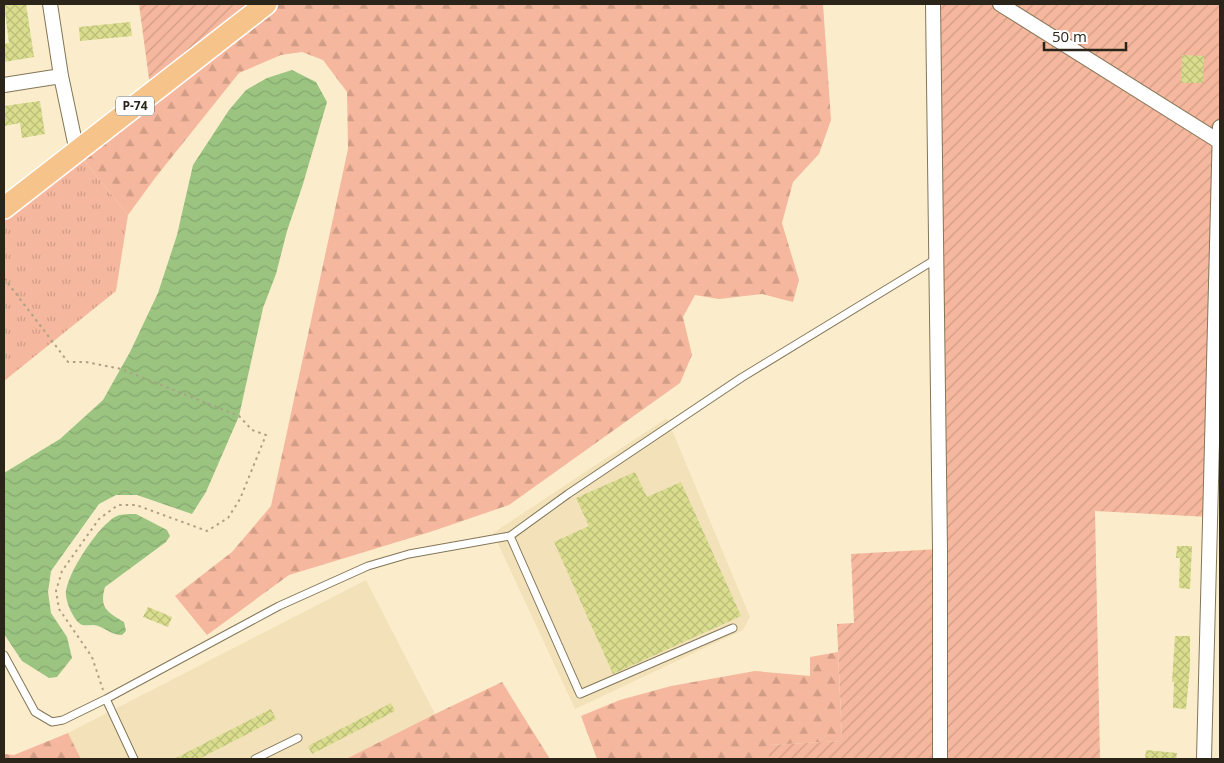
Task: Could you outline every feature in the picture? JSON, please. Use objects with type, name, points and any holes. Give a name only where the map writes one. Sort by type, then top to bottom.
[{"type":"main road","name":"Р-74","points":[[4,208],[266,4]]},
{"type":"street","points":[[50,4],[61,76],[77,152]]},
{"type":"street","points":[[933,4],[940,550],[940,759]]},
{"type":"street","points":[[1000,4],[1220,142]]},
{"type":"street","points":[[4,85],[61,76]]},
{"type":"street","points":[[1204,759],[1217,380],[1220,127]]},
{"type":"lane","points":[[4,655],[35,712],[52,722],[63,720],[106,700],[279,606],[368,566],[409,554],[510,536],[568,494],[741,378],[936,259]]},
{"type":"lane","points":[[510,536],[580,694],[733,628]]},
{"type":"lane","points":[[106,700],[134,759]]},
{"type":"lane","points":[[255,759],[298,738]]},
{"type":"path","points":[[4,278],[68,362],[86,362],[121,369],[239,416],[252,430],[266,435],[240,499],[228,518],[207,532],[136,505],[118,505],[99,518],[62,571],[56,591],[59,608],[92,657],[106,700]]},
{"type":"shaded area","points":[[667,418],[750,617],[743,630],[575,709],[493,533]]},
{"type":"shaded area","points":[[366,580],[435,714],[346,759],[81,759],[68,733]]},
{"type":"green space","points":[[139,4],[266,4],[151,94]]},
{"type":"green space","points":[[266,4],[823,4],[831,120],[819,154],[793,182],[782,223],[799,280],[793,302],[762,294],[719,299],[695,295],[683,317],[692,355],[680,383],[509,505],[430,532],[289,575],[207,635],[175,596],[232,552],[271,506],[348,149],[347,92],[323,60],[302,52],[281,55],[239,73],[155,178],[128,215],[77,152]]},
{"type":"green space","points":[[933,4],[1220,4],[1220,127],[1210,517],[1095,511],[1100,759],[769,759],[769,745],[842,741],[837,624],[854,623],[851,554],[939,549]]},
{"type":"green space","points":[[77,152],[128,215],[116,291],[4,381],[4,208]]},
{"type":"green space","points":[[838,652],[842,741],[769,745],[769,759],[597,759],[581,716],[620,700],[671,686],[755,671],[810,676],[810,657]]},
{"type":"green space","points":[[502,682],[550,759],[346,759],[435,714]]},
{"type":"green space","points":[[68,733],[81,759],[4,759],[4,754],[14,755]]},
{"type":"water","points":[[292,70],[316,82],[327,102],[287,231],[276,274],[263,308],[239,416],[206,492],[192,514],[137,495],[116,495],[99,504],[51,571],[48,592],[51,613],[67,637],[72,658],[57,677],[49,678],[22,661],[4,634],[4,473],[60,439],[103,400],[130,352],[158,293],[177,235],[193,165],[229,110],[246,90],[267,78]]},
{"type":"water","points":[[136,514],[167,530],[170,536],[166,542],[105,587],[103,594],[104,605],[109,612],[124,622],[126,631],[122,635],[118,635],[95,625],[81,624],[77,621],[69,607],[66,596],[67,587],[77,564],[93,539],[110,521],[119,515]]},
{"type":"building","points":[[4,4],[26,4],[34,57],[4,62],[4,44],[9,43]]},
{"type":"building","points":[[130,22],[132,36],[80,41],[79,27]]},
{"type":"building","points":[[1182,55],[1204,56],[1203,83],[1181,83]]},
{"type":"building","points":[[40,101],[45,134],[22,138],[20,123],[4,126],[4,106]]},
{"type":"building","points":[[635,472],[647,497],[681,482],[741,616],[613,674],[554,542],[589,526],[576,498]]},
{"type":"building","points":[[1177,546],[1192,546],[1190,589],[1179,588],[1180,558],[1176,558]]},
{"type":"building","points":[[148,607],[172,617],[168,627],[143,617]]},
{"type":"building","points":[[1175,636],[1190,636],[1190,666],[1186,709],[1173,708],[1174,682],[1172,682]]},
{"type":"building","points":[[391,703],[395,711],[312,754],[308,746]]},
{"type":"building","points":[[271,709],[276,719],[199,759],[174,759]]},
{"type":"building","points":[[1146,750],[1177,753],[1176,759],[1145,759]]}]
